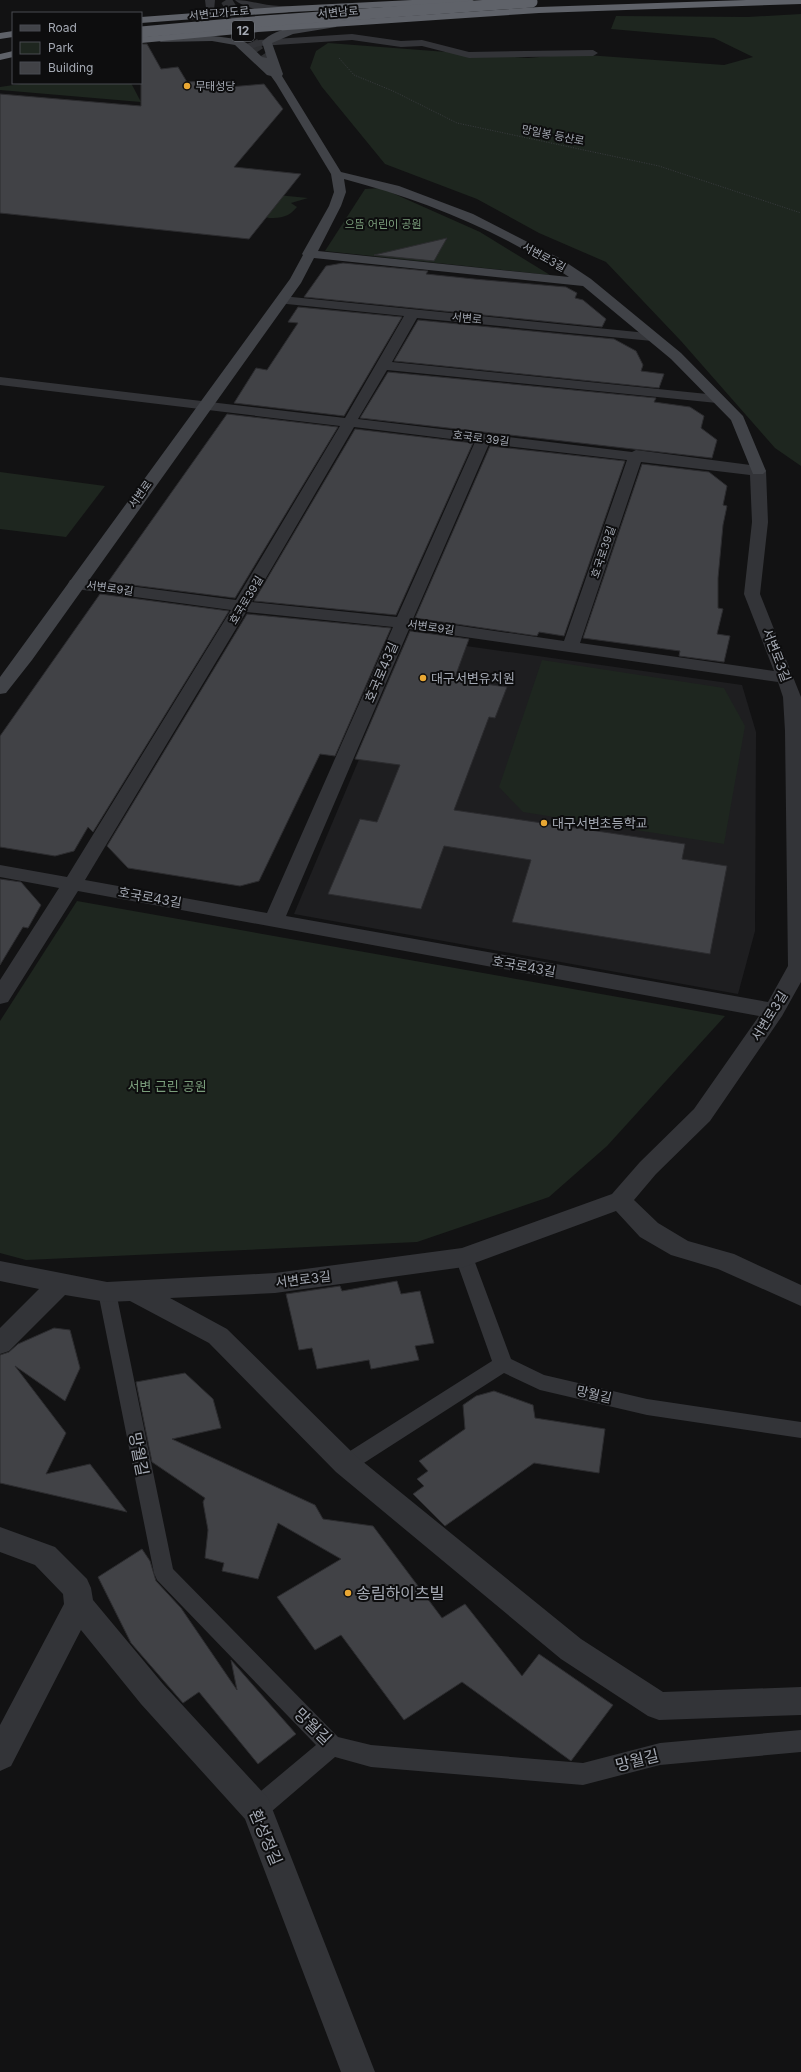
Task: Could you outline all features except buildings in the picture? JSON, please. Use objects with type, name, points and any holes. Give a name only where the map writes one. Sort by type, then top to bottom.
[{"type":"highway","name":"서변남로","points":[[142,20],[292,9],[476,0]]},
{"type":"highway","name":"서변고가도로","points":[[142,32],[272,20],[532,2],[586,0]]},
{"type":"highway","name":"서변남로","points":[[142,40],[258,29],[539,10],[801,1]]},
{"type":"highway","points":[[1,38],[12,34]]},
{"type":"highway","points":[[1,38],[12,44]]},
{"type":"highway","points":[[0,50],[12,50]]},
{"type":"highway","points":[[0,57],[12,54]]},
{"type":"street","points":[[192,16],[211,9],[210,0]]},
{"type":"street","points":[[240,0],[253,7],[292,9]]},
{"type":"street","points":[[268,42],[275,36],[289,32],[333,24]]},
{"type":"street","points":[[345,24],[351,37]]},
{"type":"street","points":[[246,48],[251,45],[268,42],[351,37],[401,44],[422,43],[469,55],[488,56],[513,54],[593,53]]},
{"type":"street","points":[[161,39],[220,39],[234,41],[246,48],[257,61],[281,82]]},
{"type":"street","points":[[268,42],[281,82]]},
{"type":"street","name":"서변로","points":[[0,689],[26,656],[204,405],[296,280],[308,254],[335,206],[340,192],[337,174],[281,82],[264,60]]},
{"type":"street","name":"서변로3길","points":[[60,1284],[119,1291],[275,1283],[464,1257],[620,1200],[648,1168],[702,1115],[774,1011],[799,966],[792,697],[786,678],[752,594],[760,522],[758,471],[738,419],[676,356],[586,282],[556,262],[469,217],[395,189],[337,174]]},
{"type":"street","points":[[308,254],[586,282]]},
{"type":"street","name":"서변로","points":[[282,300],[652,337]]},
{"type":"street","name":"호국로39길","points":[[74,883],[242,606],[413,313]]},
{"type":"street","points":[[383,364],[718,399]]},
{"type":"street","points":[[0,380],[204,405]]},
{"type":"street","name":"호국로 39길","points":[[204,405],[636,455],[758,471]]},
{"type":"street","points":[[403,623],[484,438]]},
{"type":"street","name":"호국로39길","points":[[570,648],[636,455]]},
{"type":"street","name":"서변로9길","points":[[76,584],[242,606],[403,623],[786,678]]},
{"type":"street","name":"호국로43길","points":[[274,920],[403,623]]},
{"type":"street","name":"호국로43길","points":[[0,871],[74,883],[774,1011]]},
{"type":"street","points":[[0,997],[74,883]]},
{"type":"street","points":[[620,1200],[649,1230],[680,1248],[725,1261],[801,1296]]},
{"type":"street","points":[[0,1271],[60,1284]]},
{"type":"street","points":[[0,1344],[60,1284]]},
{"type":"street","points":[[119,1291],[218,1336],[346,1464],[571,1649],[659,1706],[801,1701]]},
{"type":"street","points":[[0,1538],[45,1556],[78,1588],[79,1605],[0,1756]]},
{"type":"street","name":"환성정길","points":[[79,1605],[152,1694],[257,1809],[358,2072]]},
{"type":"lane","points":[[346,1464],[503,1364],[464,1257]]},
{"type":"lane","name":"망월길","points":[[119,1291],[164,1574],[332,1746],[371,1756],[583,1774],[660,1754],[801,1741]]},
{"type":"lane","name":"망월길","points":[[503,1364],[540,1382],[647,1407],[801,1430]]},
{"type":"lane","points":[[257,1809],[332,1746]]},
{"type":"path","name":"망일봉 등산로","points":[[320,39],[354,75],[457,123],[659,166],[801,213]]},
{"type":"shaded area","name":"대구서변초등학교","points":[[410,638],[742,685],[756,732],[755,931],[738,994],[294,914]]},
{"type":"green space","points":[[801,14],[801,466],[775,448],[681,341],[606,262],[539,233],[477,199],[385,164],[322,87],[310,68],[316,51],[328,43],[528,58],[573,54],[724,65],[753,57],[714,38],[611,29],[616,16],[748,17]]},
{"type":"green space","points":[[20,84],[132,84],[141,102],[0,90],[0,87]]},
{"type":"green space","points":[[152,183],[308,198],[291,203],[297,207],[288,215],[269,218]]},
{"type":"green space","name":"으뜸 어린이 공원","points":[[381,188],[480,232],[550,275],[325,251],[365,189]]},
{"type":"green space","points":[[0,472],[105,486],[66,537],[0,529]]},
{"type":"green space","points":[[542,660],[724,688],[745,726],[724,844],[523,812],[499,787]]},
{"type":"green space","name":"서변 근린 공원","points":[[77,901],[725,1016],[607,1146],[549,1197],[417,1242],[26,1260],[0,1253],[0,1021]]},
{"type":"tunnel","points":[[226,0],[264,60]]},
{"type":"place","name":"무태성당","points":[[187,86]]},
{"type":"place","name":"대구서변유치원","points":[[423,678]]},
{"type":"place","name":"대구서변초등학교","points":[[544,823]]},
{"type":"place","name":"송림하이츠빌","points":[[348,1593]]}]
